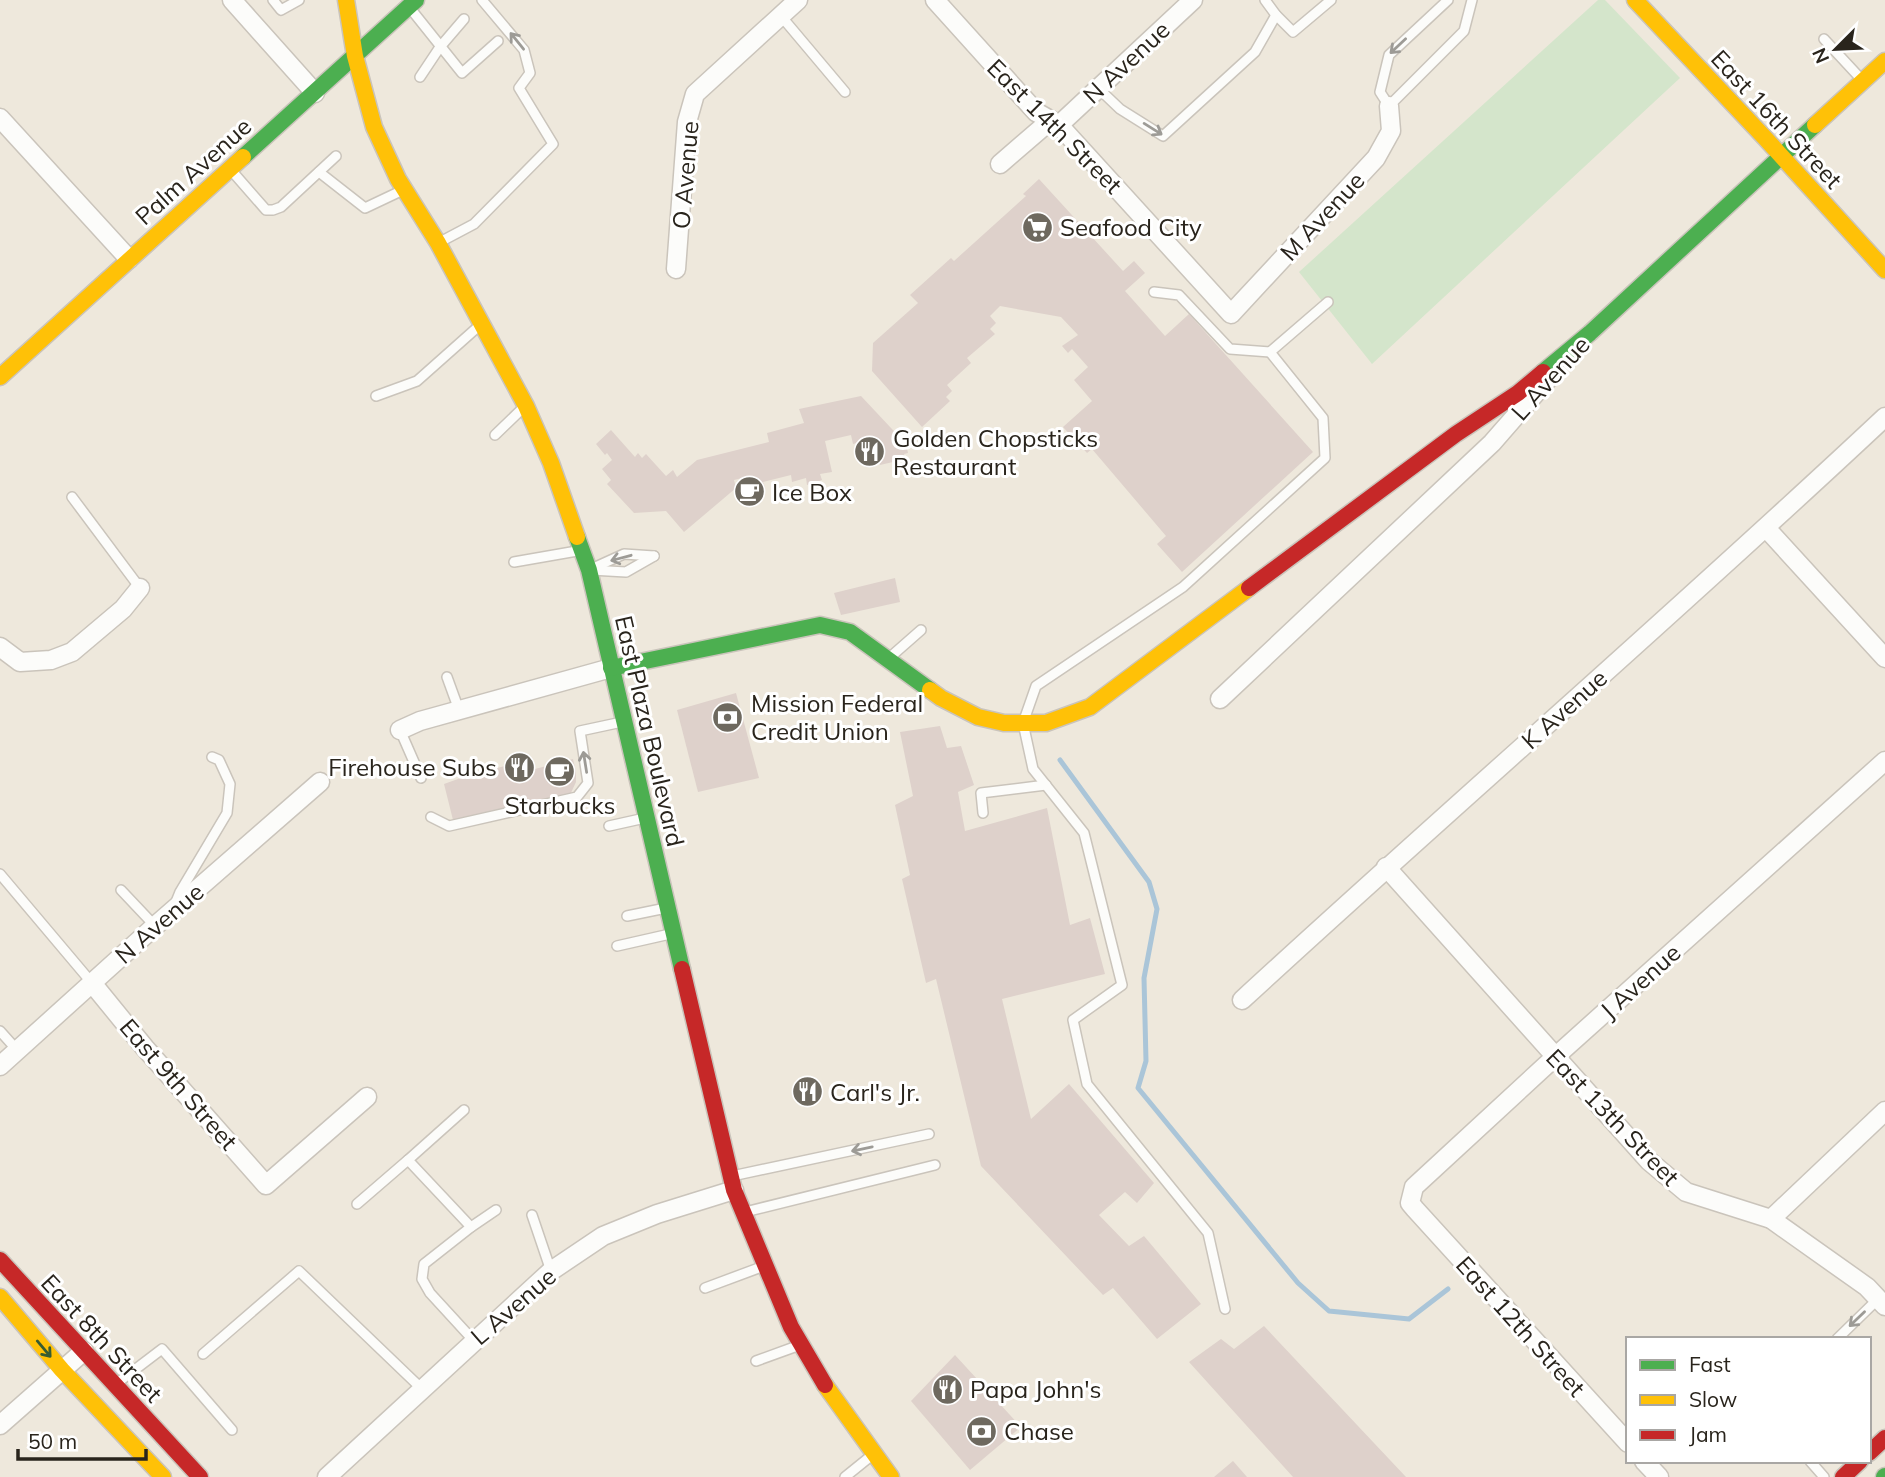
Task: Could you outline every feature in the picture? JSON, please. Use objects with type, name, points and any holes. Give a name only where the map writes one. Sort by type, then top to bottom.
[{"type":"street","points":[[232,0],[315,93]]},
{"type":"street","name":"East Plaza Boulevard","points":[[346,0],[355,56],[374,127],[404,189],[438,243],[526,406],[551,463],[589,570],[732,1183],[743,1213],[791,1327],[828,1390],[891,1477]]},
{"type":"street","name":"O Avenue","points":[[676,269],[687,122],[695,94],[798,0]]},
{"type":"street","name":"East 14th Street","points":[[935,0],[1036,112],[1055,122],[1231,314]]},
{"type":"street","name":"N Avenue","points":[[1000,164],[1098,88],[1193,0]]},
{"type":"street","name":"East 16th Street","points":[[1635,0],[1885,270]]},
{"type":"street","name":"Palm Avenue","points":[[0,377],[412,3]]},
{"type":"street","name":"L Avenue","points":[[1220,699],[1492,443],[1590,333],[1885,61]]},
{"type":"street","name":"M Avenue","points":[[1231,314],[1376,158],[1391,131],[1389,106]]},
{"type":"street","points":[[0,118],[129,259]]},
{"type":"street","points":[[400,730],[420,721],[611,668],[820,625],[850,632],[940,698],[978,717],[1004,723],[1046,723],[1090,707],[1456,434],[1518,393],[1590,333]]},
{"type":"street","name":"K Avenue","points":[[1242,1000],[1386,867],[1766,528],[1885,416]]},
{"type":"street","points":[[1766,528],[1885,658]]},
{"type":"street","points":[[0,647],[20,662],[51,660],[72,652],[123,610],[140,588]]},
{"type":"street","name":"J Avenue","points":[[1415,1209],[1410,1203],[1414,1187],[1885,761]]},
{"type":"street","name":"N Avenue","points":[[0,1066],[320,782]]},
{"type":"street","name":"East 13th Street","points":[[1386,867],[1649,1161],[1686,1192],[1771,1219],[1867,1287],[1882,1302]]},
{"type":"street","name":"East 9th Street","points":[[92,983],[145,1048],[266,1185],[367,1097]]},
{"type":"street","points":[[1771,1219],[1885,1111]]},
{"type":"street","name":"L Avenue","points":[[327,1477],[551,1271],[603,1236],[732,1183]]},
{"type":"street","name":"East 12th Street","points":[[1415,1209],[1626,1441]]},
{"type":"street","name":"East 8th Street","points":[[0,1260],[200,1477]]},
{"type":"street","name":"East 8th Street","points":[[0,1297],[62,1370],[163,1475]]},
{"type":"street","points":[[0,1425],[84,1351]]},
{"type":"street","points":[[1871,1451],[1885,1438]]},
{"type":"street","points":[[1646,1463],[1659,1477]]},
{"type":"lane","points":[[273,0],[281,10],[299,0]]},
{"type":"lane","points":[[438,243],[474,224],[553,144],[519,88],[530,73],[524,50],[482,0]]},
{"type":"lane","points":[[1265,0],[1293,32],[1331,0]]},
{"type":"lane","points":[[1448,0],[1389,55],[1380,92],[1389,106],[1464,32],[1472,0]]},
{"type":"lane","points":[[412,3],[440,47],[461,73],[498,41]]},
{"type":"lane","points":[[1098,88],[1120,109],[1163,136],[1255,52],[1276,15]]},
{"type":"lane","points":[[781,16],[845,92]]},
{"type":"lane","points":[[420,77],[440,47],[464,19]]},
{"type":"lane","points":[[1824,39],[1863,81]]},
{"type":"lane","points":[[230,169],[266,209],[273,210],[281,207],[336,156]]},
{"type":"lane","points":[[319,172],[365,208],[404,189]]},
{"type":"lane","points":[[1154,292],[1179,295],[1230,349],[1270,352],[1328,302]]},
{"type":"lane","points":[[376,396],[417,381],[481,324]]},
{"type":"lane","points":[[1225,1309],[1208,1233],[1087,1084],[1073,1020],[1122,985],[1084,833],[1033,769],[1023,723],[1036,686],[1183,587],[1325,458],[1323,418],[1270,352]]},
{"type":"lane","points":[[495,435],[526,406]]},
{"type":"lane","points":[[72,497],[140,588]]},
{"type":"lane","points":[[514,562],[582,550]]},
{"type":"lane","points":[[624,554],[654,555],[626,572],[589,570],[624,554]]},
{"type":"lane","points":[[888,659],[921,630]]},
{"type":"lane","points":[[447,677],[459,710]]},
{"type":"lane","points":[[431,817],[449,825],[577,797],[588,783],[580,731],[624,721]]},
{"type":"lane","points":[[400,730],[421,778]]},
{"type":"lane","points":[[173,911],[180,892],[227,813],[230,784],[219,760],[212,757]]},
{"type":"lane","points":[[983,813],[981,793],[1046,785]]},
{"type":"lane","points":[[609,826],[647,818]]},
{"type":"lane","points":[[0,874],[92,983]]},
{"type":"lane","points":[[121,890],[155,926]]},
{"type":"lane","points":[[627,916],[668,908]]},
{"type":"lane","points":[[617,946],[674,933]]},
{"type":"lane","points":[[0,1031],[17,1050]]},
{"type":"lane","points":[[357,1204],[464,1110]]},
{"type":"lane","points":[[732,1183],[929,1134]]},
{"type":"lane","points":[[408,1160],[471,1227]]},
{"type":"lane","points":[[743,1213],[936,1165]]},
{"type":"lane","points":[[474,1341],[430,1293],[422,1279],[424,1264],[496,1210]]},
{"type":"lane","points":[[532,1215],[551,1271]]},
{"type":"lane","points":[[705,1288],[765,1265]]},
{"type":"lane","points":[[204,1354],[299,1271],[422,1389]]},
{"type":"lane","points":[[1839,1337],[1882,1302]]},
{"type":"lane","points":[[756,1361],[802,1345]]},
{"type":"lane","points":[[115,1385],[162,1349],[232,1430]]},
{"type":"lane","points":[[845,1477],[873,1454]]},
{"type":"lane","points":[[1812,1463],[1825,1477]]},
{"type":"green space","points":[[1598,0],[1605,0],[1680,78],[1372,364],[1299,272]]},
{"type":"building","points":[[1039,179],[1123,271],[1134,261],[1145,273],[1125,291],[1165,336],[1189,314],[1313,452],[1182,572],[1157,544],[1166,536],[1092,449],[1087,453],[1063,427],[1092,401],[1074,380],[1088,367],[1072,349],[1068,353],[1062,346],[1078,335],[1061,317],[1000,306],[990,316],[996,323],[990,329],[995,334],[967,358],[971,363],[947,385],[952,391],[946,397],[950,401],[922,427],[872,371],[873,343],[918,303],[910,295],[951,258],[954,261],[1026,196],[1023,194]]},
{"type":"building","points":[[861,396],[906,444],[906,459],[880,465],[877,453],[861,457],[857,443],[853,444],[851,435],[825,441],[832,472],[820,474],[822,480],[807,485],[806,478],[792,482],[791,475],[763,482],[765,487],[751,490],[753,496],[746,497],[742,478],[734,480],[736,488],[684,532],[666,511],[634,513],[607,484],[611,480],[602,469],[612,460],[596,444],[611,430],[635,457],[638,453],[642,458],[646,454],[666,476],[673,470],[677,477],[697,460],[769,442],[767,433],[804,423],[799,409]]},
{"type":"building","points":[[895,578],[900,602],[841,615],[834,593]]},
{"type":"building","points":[[736,693],[759,778],[698,792],[677,710]]},
{"type":"building","points":[[940,726],[947,748],[961,746],[974,785],[958,792],[965,831],[1047,808],[1070,925],[1090,918],[1105,974],[1002,999],[1031,1119],[1069,1084],[1154,1183],[1137,1203],[1125,1192],[1099,1215],[1129,1246],[1144,1236],[1201,1304],[1157,1339],[1113,1288],[1103,1295],[981,1166],[936,979],[926,983],[902,879],[910,875],[895,805],[913,796],[900,732]]},
{"type":"building","points":[[533,759],[535,769],[573,759],[576,782],[570,795],[453,820],[444,784]]},
{"type":"building","points":[[1264,1326],[1406,1477],[1293,1477],[1189,1362],[1221,1339],[1234,1349]]},
{"type":"building","points":[[955,1355],[1021,1427],[970,1470],[911,1401]]},
{"type":"building","points":[[1233,1461],[1247,1477],[1214,1477]]},
{"type":"waterway","points":[[1060,760],[1149,882],[1157,909],[1144,978],[1146,1061],[1138,1088],[1298,1283],[1329,1311],[1409,1319],[1448,1289]]},
{"type":"traffic: fast","points":[[243,157],[416,0]]},
{"type":"traffic: fast","points":[[1543,372],[1590,333],[1815,125]]},
{"type":"traffic: fast","points":[[577,537],[589,570],[682,969]]},
{"type":"traffic: fast","points":[[611,668],[820,625],[850,632],[930,690]]},
{"type":"traffic: slow","points":[[346,0],[355,56],[374,127],[398,179],[438,243],[526,406],[551,463],[577,537]]},
{"type":"traffic: slow","points":[[1635,0],[1885,270]]},
{"type":"traffic: slow","points":[[1815,125],[1885,61]]},
{"type":"traffic: slow","points":[[0,377],[243,157]]},
{"type":"traffic: slow","points":[[930,690],[978,717],[1004,723],[1046,723],[1090,707],[1249,588]]},
{"type":"traffic: slow","points":[[0,1297],[62,1370],[163,1477]]},
{"type":"traffic: slow","points":[[825,1385],[891,1477]]},
{"type":"traffic: jam","points":[[1249,588],[1456,434],[1518,393],[1543,372]]},
{"type":"traffic: jam","points":[[682,969],[734,1190],[791,1327],[825,1385]]},
{"type":"traffic: jam","points":[[0,1260],[200,1477]]},
{"type":"traffic: jam","points":[[1871,1451],[1885,1438]]},
{"type":"traffic: jam","points":[[1843,1477],[1858,1463]]},
{"type":"place","name":"Seafood City","points":[[1037,227]]},
{"type":"place","name":"Golden Chopsticks Restaurant","points":[[870,452]]},
{"type":"place","name":"Ice Box","points":[[749,492]]},
{"type":"place","name":"Mission Federal Credit Union","points":[[728,717]]},
{"type":"place","name":"Firehouse Subs","points":[[520,767]]},
{"type":"place","name":"Starbucks","points":[[560,771]]},
{"type":"place","name":"Carl's Jr.","points":[[807,1092]]},
{"type":"place","name":"Papa John's","points":[[947,1389]]},
{"type":"place","name":"Chase","points":[[981,1431]]}]
